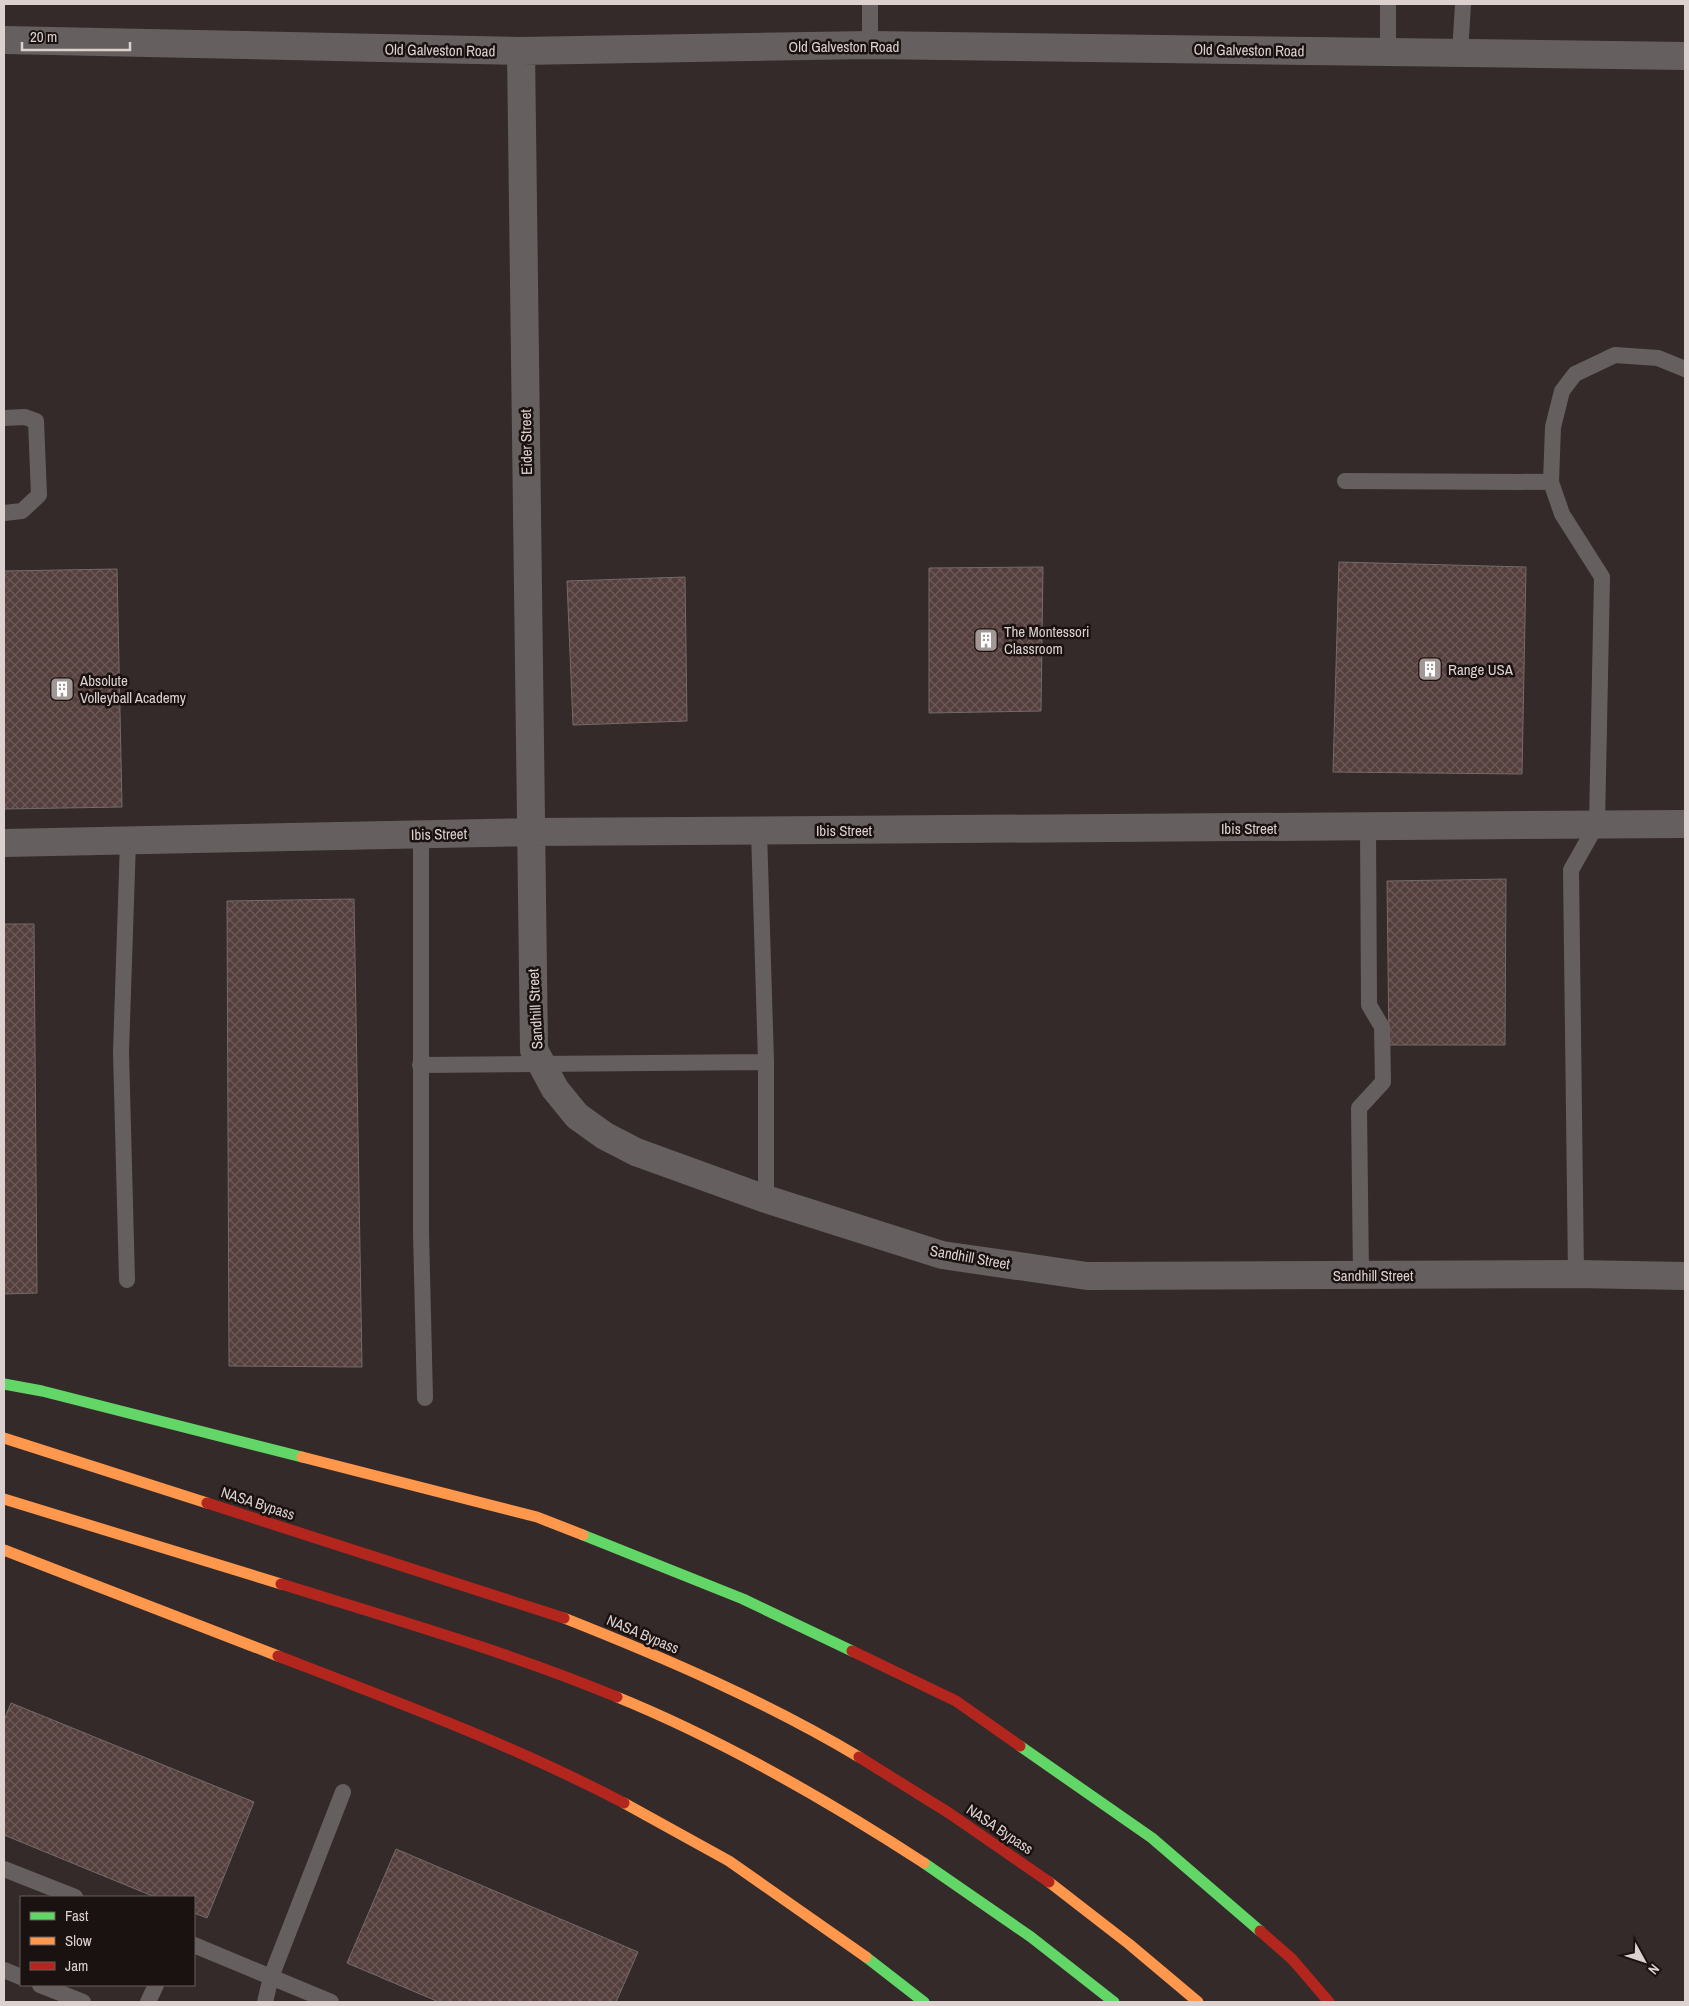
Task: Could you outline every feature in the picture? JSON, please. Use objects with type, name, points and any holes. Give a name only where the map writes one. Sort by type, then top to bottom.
[{"type":"highway","points":[[4,1384],[42,1391],[537,1516],[743,1599],[956,1701],[1152,1838],[1292,1959],[1329,2002]]},
{"type":"highway","name":"NASA Bypass","points":[[4,1438],[524,1603],[628,1643],[761,1704],[868,1762],[938,1805],[1055,1885],[1198,2002]]},
{"type":"highway","points":[[4,1499],[449,1636],[608,1693],[737,1752],[856,1820],[1017,1926],[1114,2002]]},
{"type":"highway","points":[[4,1550],[345,1682],[570,1775],[729,1861],[850,1945],[924,2002]]},
{"type":"street","name":"Old Galveston Road","points":[[4,40],[522,51],[870,46],[1685,56]]},
{"type":"street","name":"Eider Street","points":[[522,51],[531,832]]},
{"type":"street","name":"Ibis Street","points":[[4,843],[531,832],[1685,824]]},
{"type":"street","name":"Sandhill Street","points":[[531,832],[534,1050],[555,1088],[578,1116],[605,1136],[636,1152],[766,1199],[942,1255],[1087,1276],[1576,1274],[1685,1276]]},
{"type":"lane","points":[[870,4],[870,46]]},
{"type":"lane","points":[[1388,4],[1388,52]]},
{"type":"lane","points":[[1460,53],[1463,4]]},
{"type":"lane","points":[[1576,1274],[1572,870],[1597,824],[1602,577],[1562,514],[1551,482],[1553,427],[1562,391],[1575,374],[1615,355],[1658,358],[1685,369]]},
{"type":"lane","points":[[4,418],[25,417],[36,422],[39,495],[22,511],[4,513]]},
{"type":"lane","points":[[1345,481],[1551,482]]},
{"type":"lane","points":[[1361,1275],[1360,1108],[1383,1082],[1382,1027],[1369,1005],[1368,827]]},
{"type":"lane","points":[[759,831],[766,1062],[766,1199]]},
{"type":"lane","points":[[421,835],[421,1232],[425,1398]]},
{"type":"lane","points":[[127,1280],[121,1052],[128,841]]},
{"type":"lane","points":[[420,1066],[766,1062]]},
{"type":"lane","points":[[265,2002],[271,1977],[343,1792]]},
{"type":"lane","points":[[4,1869],[72,1896]]},
{"type":"lane","points":[[195,1945],[331,2002]]},
{"type":"lane","points":[[4,1970],[20,1977]]},
{"type":"lane","points":[[43,1986],[83,2002]]},
{"type":"lane","points":[[148,2002],[156,1986]]},
{"type":"building","name":"Range USA","points":[[1339,562],[1526,567],[1522,774],[1333,772]]},
{"type":"building","name":"The Montessori Classroom","points":[[1043,567],[1041,711],[929,713],[929,568]]},
{"type":"building","name":"Absolute Volleyball Academy","points":[[117,569],[122,807],[4,809],[4,571]]},
{"type":"building","points":[[685,577],[687,721],[573,725],[567,581]]},
{"type":"building","points":[[1506,879],[1505,1045],[1389,1045],[1387,881]]},
{"type":"building","points":[[354,899],[362,1367],[229,1366],[227,901]]},
{"type":"building","points":[[4,924],[34,924],[37,1293],[4,1294]]},
{"type":"building","points":[[11,1703],[254,1802],[207,1918],[195,1913],[195,1896],[153,1896],[4,1835],[4,1720]]},
{"type":"building","points":[[396,1849],[638,1952],[616,2002],[439,2002],[347,1963]]},
{"type":"traffic: fast","points":[[4,1384],[42,1391],[302,1457]]},
{"type":"traffic: fast","points":[[583,1535],[743,1599],[852,1651]]},
{"type":"traffic: fast","points":[[1020,1746],[1152,1838],[1260,1931]]},
{"type":"traffic: fast","points":[[924,1863],[1031,1937],[1114,2002]]},
{"type":"traffic: fast","points":[[866,1957],[924,2002]]},
{"type":"traffic: slow","points":[[4,1438],[207,1503]]},
{"type":"traffic: slow","points":[[302,1457],[537,1517],[583,1535]]},
{"type":"traffic: slow","points":[[4,1499],[281,1584]]},
{"type":"traffic: slow","points":[[4,1550],[278,1656]]},
{"type":"traffic: slow","points":[[564,1618],[751,1699],[859,1757]]},
{"type":"traffic: slow","points":[[617,1697],[697,1733],[775,1773],[813,1794],[924,1863]]},
{"type":"traffic: slow","points":[[624,1803],[729,1861],[866,1957]]},
{"type":"traffic: slow","points":[[1049,1882],[1129,1944],[1198,2002]]},
{"type":"traffic: jam","points":[[207,1503],[564,1618]]},
{"type":"traffic: jam","points":[[281,1584],[493,1651],[617,1697]]},
{"type":"traffic: jam","points":[[852,1651],[956,1701],[1020,1746]]},
{"type":"traffic: jam","points":[[278,1656],[497,1743],[624,1803]]},
{"type":"traffic: jam","points":[[859,1757],[949,1813],[1049,1882]]},
{"type":"traffic: jam","points":[[1260,1931],[1292,1959],[1329,2002]]},
{"type":"place","name":"The Montessori Classroom","points":[[986,640]]},
{"type":"place","name":"Range USA","points":[[1430,669]]},
{"type":"place","name":"Absolute Volleyball Academy","points":[[62,689]]}]
